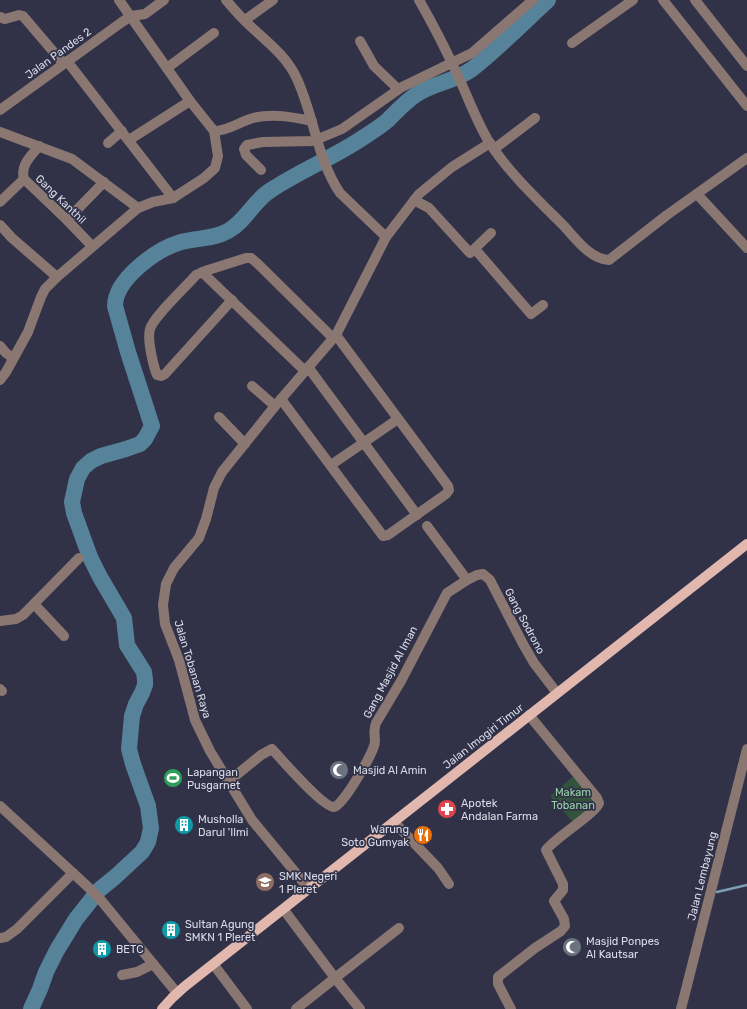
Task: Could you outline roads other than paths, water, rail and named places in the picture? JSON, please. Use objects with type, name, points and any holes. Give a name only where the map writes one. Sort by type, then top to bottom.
[{"type":"main road","name":"Jalan Imogiri Timur","points":[[162,1009],[177,993],[747,544]]},
{"type":"street","points":[[0,380],[6,372],[8,353],[28,332],[41,297],[53,274],[92,246],[138,208],[172,198],[204,178],[215,168],[218,156],[214,131],[190,101],[119,0]]},
{"type":"street","name":"Jalan Pandes 2","points":[[1,107],[131,16],[145,14],[164,0]]},
{"type":"street","points":[[226,0],[290,65],[297,78],[312,121],[318,145],[334,185],[340,193],[386,237]]},
{"type":"street","points":[[245,20],[273,0]]},
{"type":"street","points":[[419,0],[440,37],[480,124],[492,146],[514,174],[584,247],[604,259],[609,260],[747,158]]},
{"type":"street","points":[[261,170],[245,152],[244,149],[247,145],[263,142],[318,145],[354,122],[398,89],[429,73],[453,65],[472,53],[533,0]]},
{"type":"street","points":[[572,43],[633,0]]},
{"type":"street","points":[[663,0],[747,106]]},
{"type":"street","points":[[695,0],[747,66]]},
{"type":"street","points":[[0,17],[5,19],[19,15],[23,16],[65,62],[122,131],[172,198]]},
{"type":"street","points":[[167,68],[214,33]]},
{"type":"street","points":[[360,41],[374,66],[398,89]]},
{"type":"street","points":[[129,140],[190,101]]},
{"type":"street","points":[[214,131],[221,131],[253,118],[270,116],[291,116],[312,121]]},
{"type":"street","name":"Jalan Tobanan Raya","points":[[309,890],[252,820],[210,750],[195,720],[179,660],[165,624],[163,605],[166,584],[174,568],[199,538],[217,480],[222,472],[278,402],[335,337],[386,237],[418,194],[452,167],[492,146],[535,118]]},
{"type":"street","points":[[108,144],[122,131]]},
{"type":"street","points":[[0,132],[72,159],[138,208]]},
{"type":"street","name":"Gang Kanthil","points":[[39,146],[25,164],[22,174],[24,179],[92,246]]},
{"type":"street","points":[[0,202],[24,179]]},
{"type":"street","points":[[67,220],[104,182]]},
{"type":"street","points":[[697,194],[747,248]]},
{"type":"street","points":[[414,200],[430,208],[470,253],[492,233]]},
{"type":"street","points":[[0,225],[16,242],[53,274]]},
{"type":"street","points":[[474,249],[528,317],[543,305]]},
{"type":"street","points":[[232,300],[165,374],[161,376],[157,375],[149,338],[155,320],[196,276],[202,272],[242,259],[251,258],[335,337],[449,488],[448,492],[388,535],[383,536],[331,465],[278,402],[252,386]]},
{"type":"street","points":[[202,272],[306,369],[364,442],[417,515]]},
{"type":"street","points":[[219,417],[245,444]]},
{"type":"street","points":[[331,465],[398,419]]},
{"type":"street","points":[[427,526],[467,580]]},
{"type":"street","points":[[0,620],[18,618],[34,604],[79,558]]},
{"type":"street","name":"Gang Sodrono","points":[[467,580],[481,574],[488,578],[534,663],[558,693]]},
{"type":"street","name":"Gang Masjid Al Iman","points":[[229,781],[261,755],[272,749],[302,782],[326,803],[333,806],[338,805],[351,790],[375,746],[374,728],[376,722],[401,681],[438,609],[447,594],[467,580]]},
{"type":"street","points":[[34,604],[64,636]]},
{"type":"street","points":[[511,1009],[498,982],[498,978],[535,948],[561,931],[565,926],[564,919],[554,901],[562,892],[564,886],[546,850],[596,808],[599,803],[597,798],[529,715]]},
{"type":"street","name":"Jalan Lembayung","points":[[681,1009],[747,749]]},
{"type":"street","points":[[0,806],[100,899],[177,993]]},
{"type":"street","points":[[394,822],[438,868],[449,884]]},
{"type":"street","points":[[0,938],[6,937],[17,929],[73,873]]},
{"type":"street","points":[[284,910],[360,1009]]},
{"type":"street","points":[[296,1009],[398,928]]},
{"type":"street","points":[[122,975],[137,972],[153,964]]},
{"type":"street","points":[[214,965],[247,1009]]},
{"type":"waterway","points":[[31,1009],[46,972],[57,950],[76,919],[99,890],[142,852],[148,842],[151,828],[148,806],[129,749],[132,716],[145,685],[144,672],[127,645],[124,618],[90,557],[74,513],[72,502],[77,479],[83,468],[91,461],[101,456],[140,444],[145,439],[152,426],[115,306],[117,296],[122,286],[139,266],[161,251],[181,242],[223,234],[240,222],[260,199],[271,190],[350,146],[382,125],[405,103],[417,94],[472,69],[548,0]]},
{"type":"waterway","points":[[717,892],[747,885]]},
{"type":"place","name":"Masjid Al Amin","points":[[339,770]]},
{"type":"place","name":"Lapangan Pusgarnet","points":[[173,778]]},
{"type":"place","name":"Apotek Andalan Farma","points":[[447,809]]},
{"type":"place","name":"Musholla Darul 'Ilmi","points":[[184,825]]},
{"type":"place","name":"Warung Soto Gumyak","points":[[423,835]]},
{"type":"place","name":"SMK Negeri 1 Pleret","points":[[265,882]]},
{"type":"place","name":"Sultan Agung SMKN 1 Pleret","points":[[171,930]]},
{"type":"place","name":"Masjid Ponpes Al Kautsar","points":[[572,947]]},
{"type":"place","name":"BETC","points":[[102,949]]},
{"type":"park label","name":"Makam Tobanan","points":[[573,798]]}]
